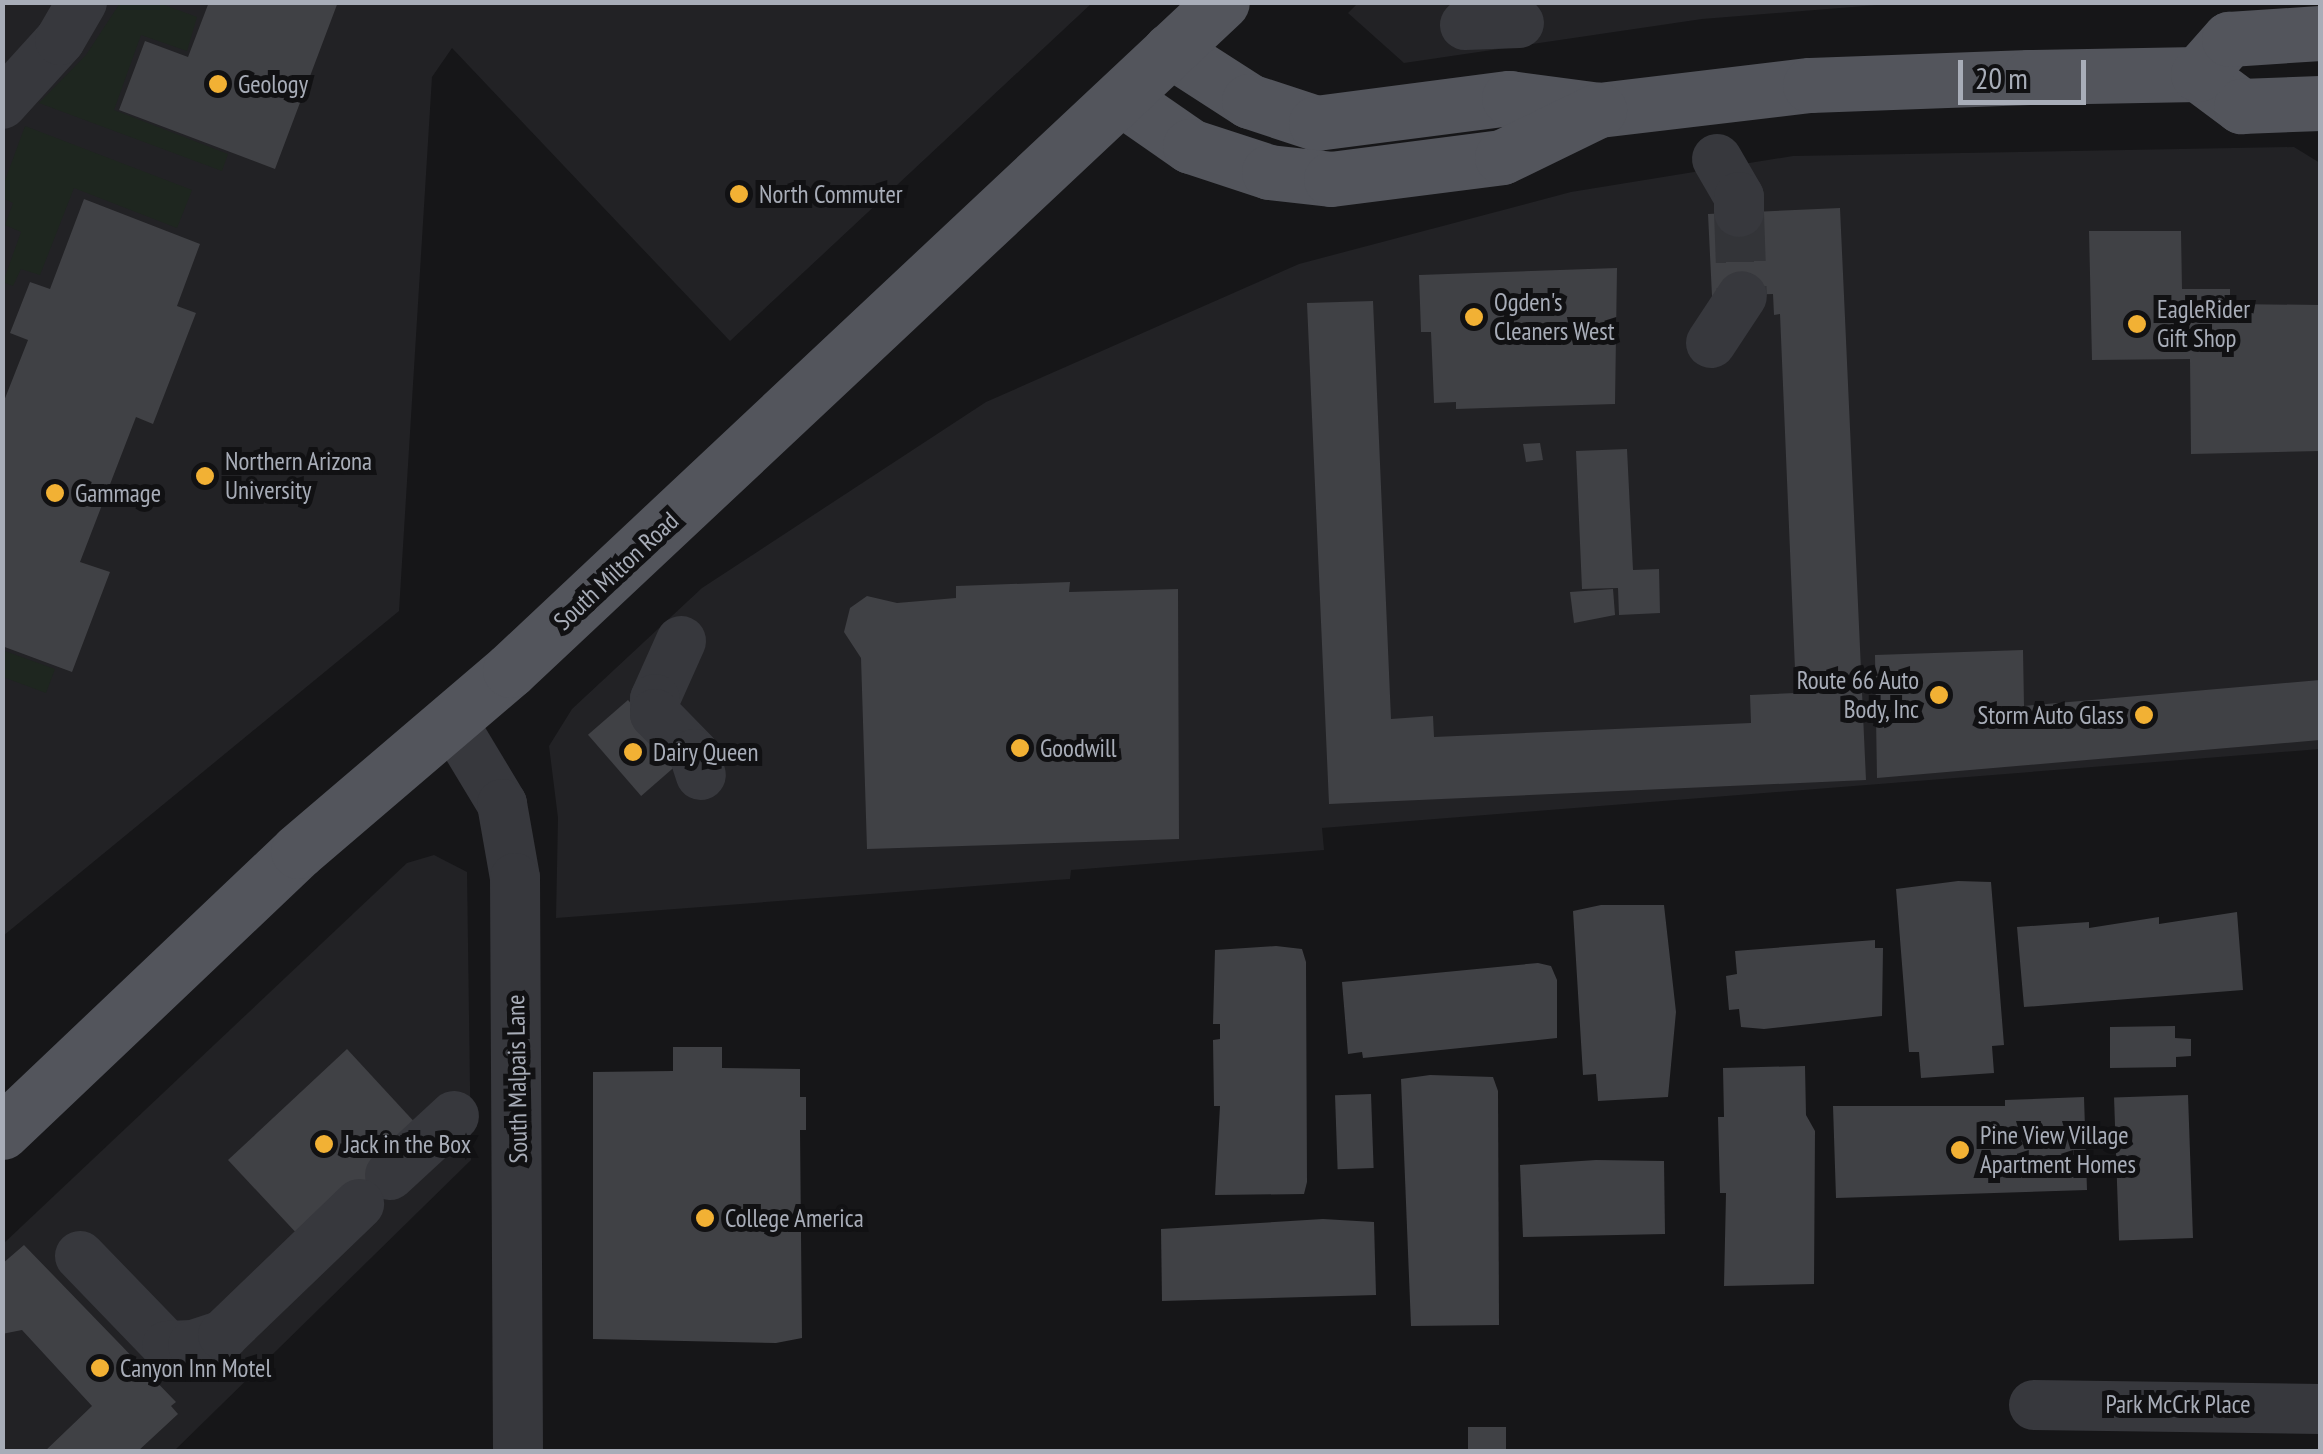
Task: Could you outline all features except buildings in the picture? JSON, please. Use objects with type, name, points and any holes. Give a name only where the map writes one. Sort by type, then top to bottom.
[{"type":"main road","name":"South Milton Road","points":[[2,1132],[298,851],[452,722],[1222,2]]},
{"type":"main road","points":[[2198,74],[2229,39],[2320,32]]},
{"type":"main road","points":[[1170,50],[1248,101],[1316,123],[1509,98],[1599,110],[1810,85],[2198,74],[2240,106],[2320,102]]},
{"type":"main road","points":[[1120,98],[1190,146],[1269,172],[1331,179],[1502,157],[1599,110]]},
{"type":"street","points":[[2,104],[60,40],[82,2]]},
{"type":"street","points":[[1462,12],[1518,23]]},
{"type":"street","points":[[1718,160],[1739,197],[1739,212]]},
{"type":"street","points":[[1710,343],[1742,296]]},
{"type":"street","points":[[680,640],[655,699],[655,714],[694,754],[701,775]]},
{"type":"street","name":"South Malpais Lane","points":[[452,722],[502,804],[514,878],[518,1452]]},
{"type":"street","points":[[80,1256],[167,1346],[193,1345],[223,1335],[454,1116]]},
{"type":"street","name":"Park McCrk Place","points":[[2034,1405],[2320,1409]]},
{"type":"shaded area","points":[[1359,2],[2029,3],[1877,5],[1702,19],[1404,63],[1348,13]]},
{"type":"shaded area","name":"Northern Arizona University","points":[[3,3],[1092,3],[730,341],[452,48],[432,77],[399,611],[3,936]]},
{"type":"shaded area","points":[[120,3],[159,3],[197,17],[187,51],[141,35],[114,110],[228,154],[222,171],[39,103],[86,55]]},
{"type":"shaded area","points":[[25,126],[192,190],[177,228],[74,188],[40,275],[21,269],[13,286],[3,282],[21,232],[5,225],[13,203],[3,198],[3,186]]},
{"type":"shaded area","points":[[2294,147],[2320,163],[2320,749],[1322,828],[1324,850],[1071,870],[1070,879],[556,918],[558,818],[549,746],[572,709],[702,588],[986,402],[1299,264],[1571,192],[1793,156]]},
{"type":"shaded area","points":[[2,650],[55,669],[46,693],[3,677]]},
{"type":"shaded area","points":[[434,855],[467,872],[471,1160],[174,1451],[3,1452],[3,1244],[407,863]]},
{"type":"tunnel","points":[[1739,212],[1742,296]]},
{"type":"place","name":"Geology","points":[[218,84]]},
{"type":"place","name":"North Commuter","points":[[739,194]]},
{"type":"place","name":"Ogden's Cleaners West","points":[[1474,317]]},
{"type":"place","name":"EagleRider Gift Shop","points":[[2137,324]]},
{"type":"place","name":"Northern Arizona University","points":[[205,476]]},
{"type":"place","name":"Gammage","points":[[55,493]]},
{"type":"place","name":"Route 66 Auto Body, Inc","points":[[1939,695]]},
{"type":"place","name":"Storm Auto Glass","points":[[2144,715]]},
{"type":"place","name":"Goodwill","points":[[1020,748]]},
{"type":"place","name":"Dairy Queen","points":[[633,752]]},
{"type":"place","name":"Jack in the Box","points":[[324,1144]]},
{"type":"place","name":"Pine View Village Apartment Homes","points":[[1960,1150]]},
{"type":"place","name":"College America","points":[[705,1218]]},
{"type":"place","name":"Canyon Inn Motel","points":[[100,1368]]}]
